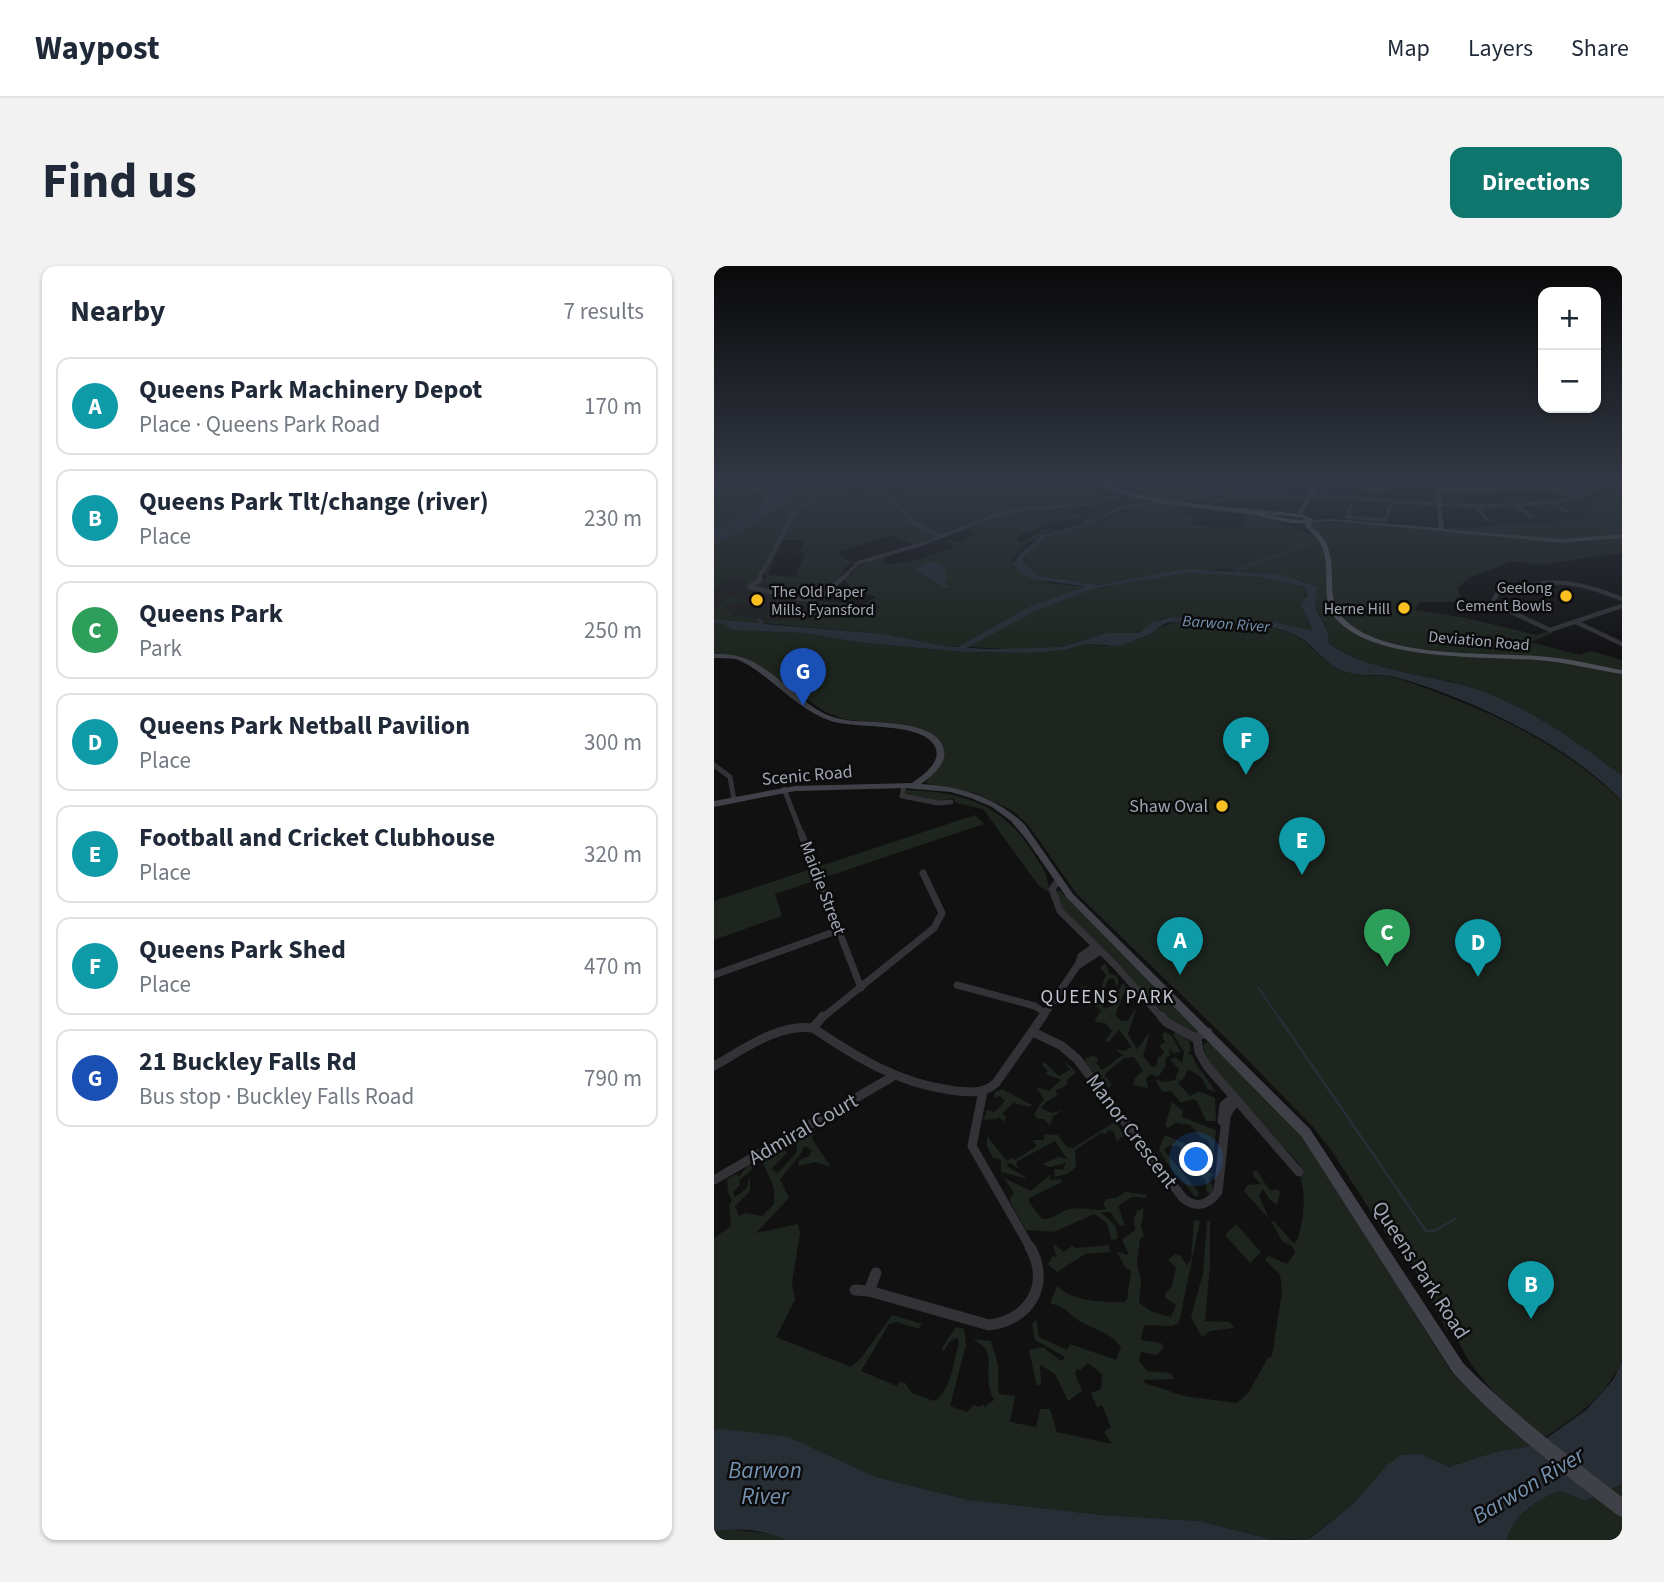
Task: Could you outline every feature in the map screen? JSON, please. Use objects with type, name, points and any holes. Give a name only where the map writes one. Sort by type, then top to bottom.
[{"type":"main road","name":"Deviation Road","points":[[1324,542],[1333,608],[1344,622],[1363,634],[1401,646],[1459,655],[1549,659],[1622,672]]},
{"type":"main road","points":[[714,656],[744,661],[831,719],[858,725],[905,727],[931,737],[939,746],[939,758],[929,775],[908,786]]},
{"type":"main road","name":"Scenic Road","points":[[714,804],[784,789],[908,786]]},
{"type":"main road","name":"Queens Park Road","points":[[908,786],[964,794],[998,808],[1023,828],[1058,881],[1203,1035],[1306,1133],[1458,1368],[1480,1393],[1622,1508]]},
{"type":"street","points":[[777,542],[760,580],[749,587],[804,599],[825,594],[858,563],[923,542]]},
{"type":"street","points":[[1622,599],[1590,585],[1551,578],[1497,594],[1494,605],[1545,630],[1553,630],[1622,606]]},
{"type":"street","points":[[1576,622],[1622,644]]},
{"type":"street","points":[[714,765],[730,777],[734,800]]},
{"type":"street","points":[[908,786],[902,796],[938,803],[951,802]]},
{"type":"street","name":"Maidie Street","points":[[784,789],[861,988]]},
{"type":"street","points":[[813,1028],[825,1014],[861,988],[939,922],[940,908],[923,873]]},
{"type":"street","name":"Queens Park Road","points":[[1058,881],[1052,887],[1058,907],[1166,1022],[1203,1035],[1198,1049],[1203,1061],[1232,1102],[1299,1172]]},
{"type":"street","points":[[714,975],[839,930]]},
{"type":"street","points":[[714,1066],[783,1031],[806,1026],[892,1077],[939,1090],[983,1091],[991,1088],[1005,1073],[1077,966],[1096,949]]},
{"type":"street","points":[[957,985],[966,990],[1035,1006],[1045,1013]]},
{"type":"street","name":"Manor Crescent","points":[[1033,1032],[1062,1046],[1077,1059],[1187,1202],[1204,1205],[1218,1192],[1224,1136],[1232,1102]]},
{"type":"street","name":"Admiral Court","points":[[714,1180],[892,1077]]},
{"type":"street","points":[[855,1290],[869,1290],[989,1325],[1013,1320],[1025,1312],[1034,1300],[1041,1278],[1036,1258],[972,1146],[973,1129],[981,1112],[983,1091]]},
{"type":"street","points":[[869,1290],[876,1273]]},
{"type":"shaded area","points":[[719,542],[781,542],[768,575],[795,577],[805,553],[795,553],[802,549],[803,542],[869,542],[837,553],[851,562],[862,560],[848,565],[834,584],[762,581],[767,578],[764,573],[753,584],[749,584],[749,580],[721,579],[726,582],[714,588],[714,545]]},
{"type":"shaded area","points":[[951,542],[1029,542],[1011,560],[1024,575],[1050,583],[1096,588],[1190,573],[1259,577],[1305,587],[1307,619],[1314,632],[1274,622],[1170,617],[1161,619],[1137,633],[1106,633],[1061,647],[1033,650],[944,646],[886,634],[763,623],[762,620],[805,620],[820,608],[808,607],[816,601],[847,603],[867,614],[881,607],[865,604],[876,597],[851,588],[844,579],[853,573],[856,567],[882,557],[886,558],[883,562],[887,564],[913,561],[954,547]]},
{"type":"shaded area","points":[[1040,542],[1622,542],[1622,553],[1535,565],[1513,561],[1469,578],[1457,588],[1461,598],[1456,602],[1420,602],[1415,610],[1466,618],[1537,635],[1549,631],[1553,633],[1530,642],[1580,655],[1591,651],[1622,660],[1622,776],[1554,727],[1499,698],[1461,685],[1378,665],[1341,651],[1327,641],[1329,634],[1303,581],[1263,573],[1219,569],[1099,585],[1040,576],[1021,561]]},
{"type":"shaded area","points":[[719,578],[837,584],[809,606],[821,608],[806,623],[714,615],[714,582]]},
{"type":"shaded area","points":[[728,596],[746,600],[743,603],[731,603],[722,611],[734,612],[730,616],[760,620],[761,623],[714,619],[714,607],[719,609],[720,603]]},
{"type":"shaded area","name":"QUEENS PARK","points":[[1176,622],[1267,627],[1292,634],[1343,671],[1357,675],[1393,677],[1461,702],[1518,728],[1571,760],[1622,801],[1622,1362],[1597,1397],[1578,1415],[1543,1439],[1505,1404],[1471,1364],[1457,1340],[1446,1329],[1411,1263],[1395,1248],[1313,1127],[1234,1046],[1076,893],[1029,826],[1013,811],[975,793],[925,783],[943,759],[944,752],[923,730],[843,719],[826,712],[741,657],[714,654],[714,623],[724,624],[732,630],[804,633],[856,642],[963,652],[1031,653],[1065,650],[1086,644],[1106,646]]},
{"type":"shaded area","points":[[904,791],[962,797],[992,810],[1006,820],[1041,865],[1049,892],[1039,886],[983,809],[956,803],[953,798],[938,801],[905,795]]},
{"type":"shaded area","points":[[975,815],[984,824],[775,894],[782,916],[714,940],[714,901]]},
{"type":"shaded area","points":[[1059,890],[1200,1032],[1197,1035],[1171,1021],[1120,965],[1062,909],[1055,893]]},
{"type":"shaded area","points":[[1105,963],[1110,974],[1117,976],[1119,984],[1116,986],[1111,978],[1107,981],[1104,997],[1107,998],[1102,1006],[1105,1009],[1117,1003],[1117,993],[1123,983],[1134,997],[1124,993],[1115,1015],[1122,1021],[1128,1021],[1136,1010],[1128,1034],[1137,1049],[1150,1032],[1143,1056],[1152,1067],[1156,1067],[1158,1057],[1162,1056],[1164,1051],[1159,1046],[1165,1042],[1162,1036],[1164,1032],[1172,1036],[1181,1052],[1173,1053],[1169,1047],[1170,1056],[1166,1057],[1165,1067],[1158,1077],[1151,1074],[1146,1078],[1148,1088],[1133,1085],[1135,1078],[1143,1071],[1134,1057],[1124,1058],[1106,1073],[1105,1076],[1112,1084],[1109,1088],[1102,1083],[1101,1075],[1097,1076],[1085,1062],[1086,1058],[1094,1055],[1102,1070],[1123,1055],[1115,1049],[1124,1051],[1132,1047],[1119,1030],[1109,1042],[1105,1041],[1112,1031],[1105,1023],[1094,1022],[1101,1010],[1094,1005],[1095,998],[1082,992],[1074,999],[1082,986],[1088,987],[1096,995],[1099,993],[1106,975],[1100,968]]},
{"type":"shaded area","points":[[1176,1032],[1189,1041],[1191,1050],[1188,1053],[1216,1092],[1207,1089],[1202,1078],[1188,1069],[1178,1083],[1190,1096],[1199,1091],[1215,1098],[1216,1121],[1206,1121],[1197,1101],[1192,1099],[1181,1103],[1171,1091],[1163,1092],[1156,1082],[1157,1079],[1162,1082],[1175,1080],[1179,1069],[1170,1060],[1175,1057],[1182,1063],[1184,1052],[1173,1034]]},
{"type":"shaded area","points":[[1206,1042],[1213,1045],[1303,1136],[1452,1373],[1495,1415],[1537,1446],[1495,1452],[1449,1467],[1421,1454],[1387,1465],[1353,1504],[1308,1539],[1273,1540],[1200,1521],[1102,1515],[969,1500],[876,1477],[789,1437],[714,1430],[714,1238],[731,1226],[729,1205],[732,1200],[728,1193],[727,1179],[737,1174],[739,1177],[747,1166],[753,1165],[753,1169],[739,1180],[740,1185],[733,1192],[735,1197],[746,1189],[750,1175],[750,1191],[735,1206],[739,1216],[745,1213],[762,1216],[774,1204],[774,1188],[763,1163],[771,1153],[783,1148],[787,1153],[771,1169],[778,1173],[797,1152],[797,1144],[788,1144],[793,1140],[805,1139],[811,1129],[815,1129],[812,1139],[831,1167],[816,1162],[798,1166],[799,1160],[809,1156],[812,1150],[804,1146],[780,1179],[789,1198],[756,1233],[798,1224],[800,1233],[792,1283],[795,1300],[776,1337],[851,1367],[862,1357],[892,1315],[922,1324],[919,1329],[897,1322],[889,1324],[861,1371],[897,1386],[899,1382],[905,1383],[912,1393],[934,1401],[945,1390],[951,1375],[959,1343],[957,1338],[950,1341],[943,1352],[942,1348],[956,1327],[964,1329],[966,1345],[950,1406],[967,1412],[973,1405],[979,1407],[983,1404],[985,1407],[994,1400],[989,1385],[988,1356],[985,1348],[974,1339],[991,1341],[998,1365],[998,1391],[1000,1394],[1015,1396],[1010,1422],[1036,1427],[1040,1409],[1050,1409],[1057,1432],[1112,1444],[1104,1432],[1111,1427],[1102,1405],[1097,1407],[1091,1393],[1101,1389],[1102,1374],[1088,1363],[1080,1370],[1077,1369],[1075,1373],[1082,1391],[1068,1401],[1055,1374],[1040,1365],[1041,1384],[1037,1386],[1029,1350],[1043,1347],[1061,1361],[1065,1357],[1035,1340],[1032,1324],[1036,1319],[1039,1337],[1067,1350],[1070,1344],[1116,1360],[1121,1347],[1113,1338],[1079,1321],[1064,1309],[1050,1304],[1057,1286],[1071,1295],[1088,1300],[1124,1302],[1127,1299],[1131,1271],[1125,1267],[1117,1252],[1129,1255],[1122,1240],[1135,1230],[1134,1219],[1137,1211],[1144,1208],[1141,1226],[1144,1236],[1140,1239],[1137,1263],[1141,1281],[1139,1303],[1153,1312],[1171,1317],[1176,1305],[1166,1298],[1165,1294],[1172,1286],[1176,1268],[1168,1260],[1175,1254],[1181,1256],[1187,1266],[1191,1259],[1194,1220],[1200,1221],[1179,1323],[1172,1326],[1144,1325],[1141,1340],[1161,1343],[1164,1347],[1157,1355],[1141,1352],[1139,1361],[1147,1371],[1171,1373],[1174,1379],[1143,1380],[1184,1396],[1237,1403],[1249,1392],[1267,1359],[1272,1356],[1282,1291],[1280,1274],[1265,1260],[1268,1256],[1287,1264],[1295,1253],[1292,1246],[1283,1242],[1271,1221],[1274,1221],[1293,1243],[1296,1242],[1303,1216],[1303,1189],[1301,1166],[1212,1068],[1203,1047]]},
{"type":"shaded area","points":[[1064,1061],[1076,1072],[1067,1080],[1067,1085],[1055,1091],[1058,1095],[1041,1108],[1052,1113],[1063,1110],[1053,1116],[1050,1126],[1044,1119],[1037,1119],[1034,1114],[1044,1099],[1036,1087],[1049,1091],[1060,1081],[1045,1074],[1048,1071],[1042,1065],[1044,1062],[1059,1076],[1070,1070]]},
{"type":"shaded area","points":[[1002,1089],[1032,1105],[1030,1107],[1013,1103],[1002,1114],[1006,1117],[1004,1122],[999,1117],[983,1120],[987,1110],[995,1112],[1005,1101],[1000,1096],[994,1098],[995,1092]]},
{"type":"shaded area","points":[[1172,1102],[1183,1111],[1182,1117],[1216,1130],[1213,1157],[1208,1152],[1210,1145],[1207,1139],[1203,1139],[1190,1125],[1175,1123],[1168,1128],[1165,1126]]},
{"type":"shaded area","points":[[1113,1117],[1124,1136],[1116,1141],[1115,1134],[1110,1129],[1105,1134],[1101,1133],[1075,1150],[1076,1167],[1067,1174],[1055,1177],[1054,1169],[1063,1170],[1066,1163],[1050,1167],[1042,1164],[1059,1157],[1067,1159],[1055,1141],[1016,1162],[1018,1169],[1007,1163],[1008,1167],[1026,1177],[1024,1178],[1001,1172],[1001,1160],[993,1158],[987,1146],[987,1136],[1007,1161],[1013,1158],[1015,1160],[1037,1146],[1033,1140],[1044,1140],[1045,1134],[1058,1135],[1067,1147],[1073,1148],[1113,1123]]},
{"type":"shaded area","points":[[1165,1135],[1188,1145],[1196,1157],[1192,1158],[1201,1168],[1214,1175],[1209,1178],[1215,1191],[1212,1194],[1207,1193],[1205,1180],[1178,1145],[1170,1145],[1164,1150],[1199,1193],[1198,1197],[1194,1196],[1159,1149]]},
{"type":"shaded area","points":[[1253,1171],[1257,1171],[1270,1191],[1277,1189],[1280,1192],[1277,1205],[1263,1189],[1259,1196],[1269,1219],[1244,1191],[1247,1185],[1261,1184],[1254,1177]]},
{"type":"shaded area","points":[[1051,1174],[1049,1180],[1061,1179],[1062,1182],[1029,1198],[1029,1202],[1042,1219],[1070,1209],[1106,1209],[1103,1203],[1106,1199],[1116,1198],[1125,1192],[1147,1195],[1146,1198],[1132,1197],[1118,1206],[1125,1225],[1120,1226],[1110,1212],[1101,1212],[1115,1225],[1118,1237],[1115,1240],[1111,1239],[1107,1223],[1094,1214],[1054,1232],[1026,1230],[1011,1203],[1010,1198],[1014,1193],[1004,1178],[1031,1191]]},
{"type":"shaded area","points":[[1207,1221],[1210,1221],[1210,1264],[1205,1321],[1230,1322],[1234,1328],[1210,1331],[1202,1337],[1191,1317],[1203,1273]]},
{"type":"shaded area","points":[[1236,1224],[1261,1252],[1250,1263],[1225,1235]]},
{"type":"shaded area","points":[[1053,1244],[1064,1252],[1072,1246],[1076,1248],[1108,1245],[1111,1252],[1085,1254],[1057,1272],[1048,1264],[1053,1256],[1057,1258]]},
{"type":"shaded area","points":[[1622,1484],[1622,1540],[1507,1540],[1520,1516],[1535,1503],[1552,1494],[1560,1491],[1585,1501]]},
{"type":"shaded area","points":[[726,1529],[775,1534],[786,1540],[714,1540],[714,1532]]},
{"type":"water","points":[[1021,561],[1040,576],[1098,585],[1184,569],[1286,576],[1317,587],[1316,609],[1329,634],[1327,641],[1340,651],[1398,671],[1479,690],[1518,707],[1571,739],[1622,776],[1622,801],[1575,761],[1546,742],[1485,710],[1395,677],[1343,671],[1330,664],[1297,636],[1270,627],[1166,623],[1148,635],[1120,646],[1086,644],[1065,650],[1031,653],[963,652],[856,642],[804,633],[732,630],[724,624],[714,623],[714,619],[760,623],[756,619],[714,614],[762,619],[764,624],[886,634],[944,646],[986,649],[1061,647],[1106,633],[1138,633],[1152,623],[1170,617],[1274,622],[1313,631],[1301,605],[1307,596],[1305,587],[1259,577],[1190,573],[1096,588],[1033,579],[1023,575],[1012,562]]},
{"type":"water","points":[[929,562],[942,564],[947,578],[944,583],[951,588],[945,588],[916,570]]},
{"type":"water","name":"Barwon River","points":[[1622,1362],[1622,1484],[1585,1501],[1560,1491],[1552,1494],[1535,1503],[1520,1516],[1507,1540],[1293,1540],[1309,1539],[1353,1504],[1387,1465],[1401,1455],[1421,1454],[1449,1467],[1495,1452],[1537,1445],[1586,1410],[1613,1380]]},
{"type":"water","name":"Barwon River","points":[[714,1430],[789,1437],[876,1477],[969,1500],[1102,1515],[1200,1521],[1273,1540],[786,1540],[751,1530],[714,1532]]},
{"type":"waterway","points":[[1029,572],[1019,564],[1019,558],[1037,542]]},
{"type":"waterway","points":[[1237,570],[1307,544]]},
{"type":"waterway","points":[[958,649],[1032,609],[1096,586]]},
{"type":"waterway","points":[[1258,987],[1279,1018]]},
{"type":"waterway","points":[[1278,1016],[1426,1231],[1434,1231],[1455,1219]]},
{"type":"place","name":"Geelong Cement Bowls","points":[[1566,596]]},
{"type":"place","name":"The Old Paper Mills, Fyansford","points":[[757,600]]},
{"type":"place","name":"Herne Hill","points":[[1404,608]]},
{"type":"place","name":"21 Buckley Falls Rd","points":[[803,706]]},
{"type":"place","name":"Queens Park Shed","points":[[1246,775]]},
{"type":"place","name":"Shaw Oval","points":[[1222,806]]},
{"type":"place","name":"Football and Cricket Clubhouse","points":[[1302,875]]},
{"type":"place","name":"Queens Park","points":[[1387,967]]},
{"type":"place","name":"Queens Park Machinery Depot","points":[[1180,975]]},
{"type":"place","name":"Queens Park Netball Pavilion","points":[[1478,977]]},
{"type":"place","name":"Queens Park Tlt/change (river)","points":[[1531,1319]]},
{"type":"district","name":"QUEENS PARK","points":[[1108,996]]}]
